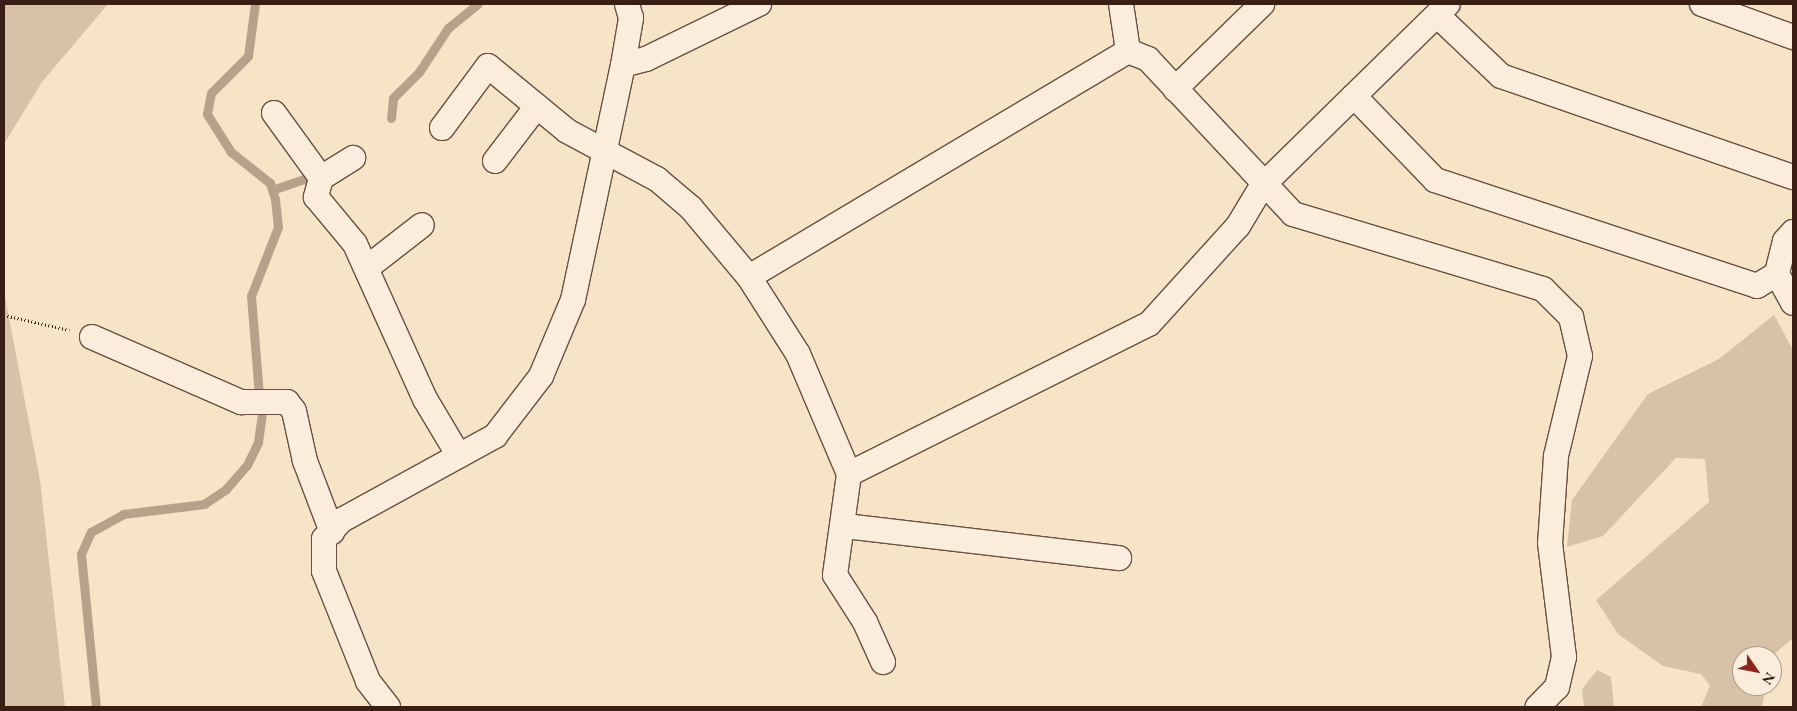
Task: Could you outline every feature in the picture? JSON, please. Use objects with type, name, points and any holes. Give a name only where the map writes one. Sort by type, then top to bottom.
[{"type":"street","points":[[388,707],[368,681],[324,571],[324,539],[342,520],[495,436],[540,376],[573,300],[623,65],[631,18],[627,4]]},
{"type":"street","points":[[623,65],[646,59],[760,4]]},
{"type":"street","points":[[1121,4],[1128,51]]},
{"type":"street","points":[[1174,89],[1262,4]]},
{"type":"street","points":[[1702,4],[1793,38]]},
{"type":"street","points":[[848,474],[1149,324],[1238,226],[1262,186],[1442,9],[1501,76],[1793,177]]},
{"type":"street","points":[[1128,51],[1148,59],[1262,186],[1293,214],[1543,289],[1571,317],[1580,356],[1556,456],[1550,543],[1564,656],[1557,687],[1538,707]]},
{"type":"street","points":[[749,277],[1128,51]]},
{"type":"street","points":[[442,128],[488,66],[567,131],[657,179],[690,208],[749,277],[798,354],[848,474],[845,526],[835,575],[882,662]]},
{"type":"street","points":[[1354,96],[1435,180],[1757,286],[1777,274]]},
{"type":"street","points":[[495,161],[537,106]]},
{"type":"street","points":[[274,113],[321,178]]},
{"type":"street","points":[[353,158],[321,178],[316,196],[355,244],[368,267],[425,399],[459,456]]},
{"type":"street","points":[[368,267],[422,225]]},
{"type":"street","points":[[1793,232],[1785,241],[1777,274],[1793,303]]},
{"type":"street","points":[[92,337],[240,402],[287,402],[294,411],[305,461],[332,532]]},
{"type":"street","points":[[845,526],[1119,558]]},
{"type":"path","points":[[4,315],[92,337]]},
{"type":"shaded area","points":[[4,4],[108,4],[42,82],[4,144]]},
{"type":"shaded area","points":[[4,292],[40,480],[65,707],[4,707]]},
{"type":"shaded area","points":[[1774,315],[1793,350],[1793,638],[1782,647],[1732,646],[1732,696],[1764,696],[1762,707],[1701,707],[1710,686],[1701,674],[1663,666],[1618,634],[1596,600],[1709,502],[1705,459],[1676,458],[1603,536],[1567,547],[1572,500],[1648,394],[1719,359]]},
{"type":"shaded area","points":[[1597,670],[1611,677],[1614,707],[1584,707],[1582,689]]},
{"type":"waterway","points":[[255,4],[248,56],[211,93],[207,114],[231,152],[270,183],[275,199],[278,227],[251,296],[259,395]]},
{"type":"waterway","points":[[391,118],[393,98],[419,72],[448,28],[478,4]]},
{"type":"waterway","points":[[272,190],[310,177]]},
{"type":"waterway","points":[[96,707],[81,554],[91,532],[123,514],[204,504],[226,489],[247,465],[258,442],[262,412]]}]
